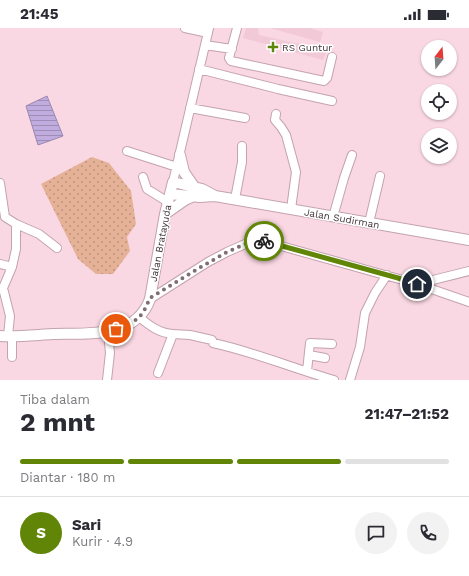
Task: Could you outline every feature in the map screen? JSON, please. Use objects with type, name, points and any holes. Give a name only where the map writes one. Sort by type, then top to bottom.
[{"type":"main road","points":[[180,155],[184,172],[194,192]]},
{"type":"main road","points":[[173,182],[194,192]]},
{"type":"main road","name":"Jalan Bratayuda","points":[[139,318],[150,298],[165,214],[173,182]]},
{"type":"main road","points":[[169,198],[194,192]]},
{"type":"main road","points":[[165,214],[194,192]]},
{"type":"main road","name":"Jalan Sudirman","points":[[194,192],[207,197],[215,196],[235,199],[469,240]]},
{"type":"main road","points":[[7,336],[108,332],[129,324],[139,318]]},
{"type":"street","points":[[185,28],[208,31]]},
{"type":"street","points":[[237,28],[229,58],[231,61],[324,81],[327,78],[332,57]]},
{"type":"street","name":"Jalan Bratayuda","points":[[173,182],[208,31]]},
{"type":"street","points":[[205,45],[232,49]]},
{"type":"street","points":[[199,69],[332,101]]},
{"type":"street","points":[[190,108],[245,118]]},
{"type":"street","points":[[276,114],[275,120],[286,135],[296,172],[291,209]]},
{"type":"street","points":[[235,199],[242,162],[242,146]]},
{"type":"street","points":[[127,152],[177,167]]},
{"type":"street","points":[[333,217],[352,155]]},
{"type":"street","points":[[369,223],[380,176]]},
{"type":"street","points":[[143,177],[147,188],[169,198]]},
{"type":"street","points":[[0,183],[2,217],[39,234],[57,248]]},
{"type":"street","points":[[12,357],[7,336],[10,316],[3,288],[12,267],[16,249],[16,224]]},
{"type":"street","points":[[150,298],[227,252],[256,240],[387,275],[469,302]]},
{"type":"street","points":[[0,264],[12,267]]},
{"type":"street","points":[[417,284],[469,271]]},
{"type":"street","points":[[350,380],[360,347],[365,313],[375,293],[387,275]]},
{"type":"street","points":[[139,318],[154,329],[161,332],[190,335],[212,340],[213,343],[228,346],[334,380]]},
{"type":"street","points":[[107,380],[110,353],[108,332]]},
{"type":"street","points":[[158,373],[173,334]]},
{"type":"street","points":[[307,371],[310,343],[332,344]]},
{"type":"street","points":[[309,356],[325,358]]},
{"type":"shaded area","points":[[246,28],[258,28],[259,35],[327,50],[323,60],[243,38]]},
{"type":"shaded area","points":[[270,28],[310,28],[323,32],[320,42]]},
{"type":"shaded area","points":[[47,96],[63,136],[38,145],[26,106]]},
{"type":"shaded area","points":[[92,157],[109,163],[131,191],[136,224],[127,237],[130,251],[113,274],[96,274],[78,259],[41,184]]},
{"type":"way so far","points":[[116,329],[134,322],[139,318],[150,298],[201,267],[227,252],[252,241],[264,241]]},
{"type":"place","name":"RS Guntur","points":[[273,47]]},
{"type":"route","points":[[264,241],[417,284]]}]
